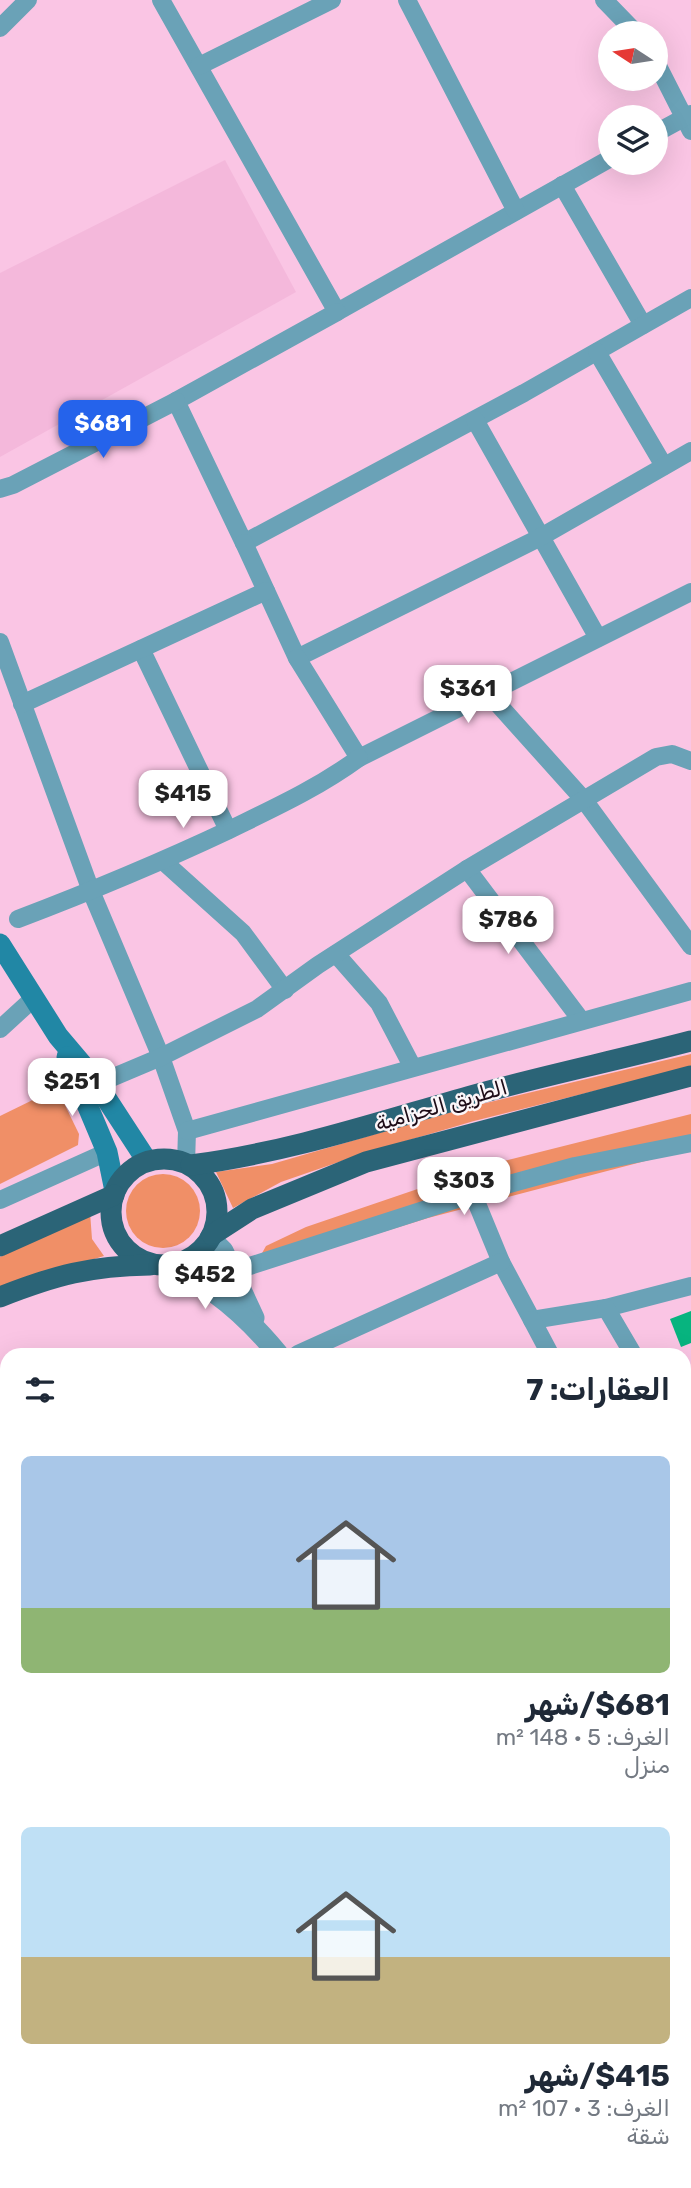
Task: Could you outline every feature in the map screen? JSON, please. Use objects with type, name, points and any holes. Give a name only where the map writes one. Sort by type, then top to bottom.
[{"type":"highway","name":"الطريق الحزامية","points":[[147,1161],[161,1158],[188,1165],[257,1156],[548,1074],[691,1041]]},
{"type":"highway","name":"الطريق الحزامية","points":[[0,1297],[72,1271],[103,1265],[161,1265],[185,1260],[211,1236],[252,1209],[366,1162],[691,1076]]},
{"type":"highway","points":[[147,1161],[134,1168],[115,1193],[111,1210],[119,1240],[136,1256],[161,1265]]},
{"type":"highway","points":[[188,1165],[212,1188],[216,1219],[211,1236]]},
{"type":"highway","points":[[0,1246],[115,1193]]},
{"type":"main road","points":[[0,944],[58,1036],[97,1084],[147,1161]]},
{"type":"main road","points":[[58,1036],[107,1152],[115,1193]]},
{"type":"street","points":[[6,14],[28,0]]},
{"type":"street","points":[[160,0],[337,312]]},
{"type":"street","points":[[199,66],[332,0]]},
{"type":"street","points":[[407,0],[516,211]]},
{"type":"street","points":[[604,0],[624,21]]},
{"type":"street","points":[[668,83],[689,120],[668,128]]},
{"type":"street","points":[[4,490],[176,401],[598,165]]},
{"type":"street","points":[[562,184],[643,325]]},
{"type":"street","points":[[244,543],[475,420],[691,298]]},
{"type":"street","points":[[597,352],[664,466]]},
{"type":"street","points":[[176,401],[297,657],[359,758]]},
{"type":"street","points":[[475,420],[539,538],[598,638]]},
{"type":"street","points":[[297,657],[539,538],[691,451]]},
{"type":"street","points":[[22,704],[266,591]]},
{"type":"street","points":[[18,919],[163,861],[323,784],[359,758],[691,592]]},
{"type":"street","points":[[0,642],[92,891],[161,1057],[187,1131],[188,1165]]},
{"type":"street","points":[[141,649],[228,830]]},
{"type":"street","points":[[489,694],[584,800],[691,946]]},
{"type":"street","points":[[97,1084],[226,1027],[467,869],[656,757],[672,754],[689,757]]},
{"type":"street","points":[[163,861],[243,933],[285,990]]},
{"type":"street","points":[[467,869],[581,1020]]},
{"type":"street","points":[[336,954],[379,1003],[412,1066]]},
{"type":"street","points":[[187,1131],[352,1087],[412,1066],[691,991]]},
{"type":"street","points":[[0,1029],[34,998]]},
{"type":"street","points":[[231,1272],[473,1194],[575,1166],[691,1143]]},
{"type":"street","points":[[0,1200],[107,1152]]},
{"type":"street","points":[[473,1194],[501,1262],[547,1348]]},
{"type":"street","points":[[211,1236],[223,1251],[261,1333]]},
{"type":"street","points":[[311,1348],[501,1262]]},
{"type":"street","points":[[161,1265],[186,1273],[222,1297],[273,1348]]},
{"type":"street","points":[[532,1320],[606,1308],[691,1286]]},
{"type":"street","points":[[606,1308],[629,1348]]},
{"type":"shaded area","points":[[225,160],[296,292],[0,457],[0,273]]},
{"type":"shaded area","points":[[691,1054],[691,1067],[474,1121],[362,1154],[281,1182],[233,1208],[216,1172],[272,1164],[469,1107]]},
{"type":"shaded area","points":[[47,1093],[61,1097],[79,1134],[78,1145],[0,1184],[0,1116]]},
{"type":"shaded area","points":[[691,1114],[691,1149],[428,1218],[251,1273],[266,1246],[306,1227],[488,1165]]},
{"type":"shaded area","points":[[163,1174],[184,1180],[194,1190],[200,1211],[194,1232],[184,1242],[163,1248],[142,1242],[132,1232],[126,1211],[132,1190],[142,1180]]},
{"type":"shaded area","points":[[90,1212],[92,1239],[104,1256],[0,1288],[0,1257]]},
{"type":"building","points":[[691,1311],[691,1343],[681,1347],[670,1319]]}]
